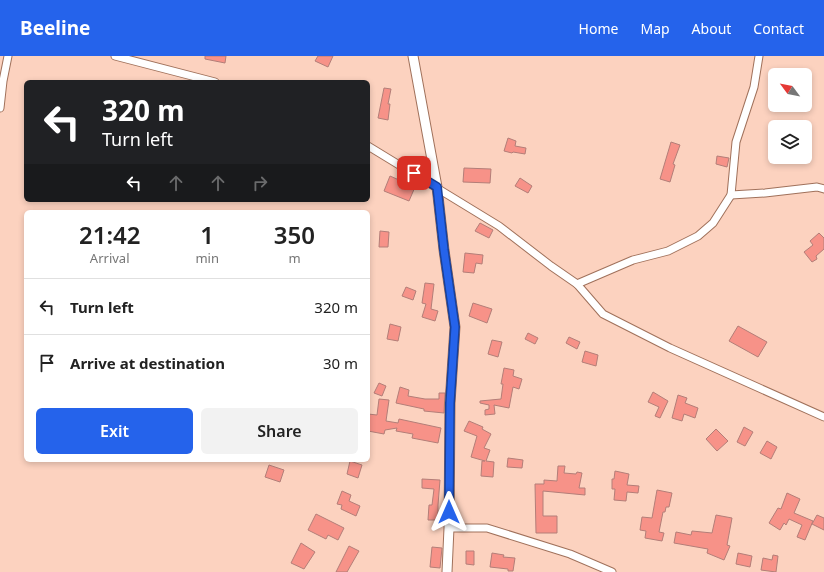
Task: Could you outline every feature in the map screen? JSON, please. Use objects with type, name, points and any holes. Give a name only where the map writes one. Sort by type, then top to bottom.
[{"type":"main road","points":[[414,56],[437,187],[455,327],[450,403],[449,528],[447,572]]},
{"type":"street","points":[[0,108],[8,56]]},
{"type":"street","points":[[115,56],[208,80]]},
{"type":"street","points":[[577,284],[634,260],[668,251],[698,236],[713,223],[731,195],[736,142],[754,87],[759,56]]},
{"type":"street","points":[[184,80],[186,74]]},
{"type":"street","points":[[370,147],[499,226],[577,284],[603,314],[670,348],[824,417]]},
{"type":"street","points":[[731,195],[817,187],[824,189]]},
{"type":"street","points":[[449,528],[487,528],[570,554],[612,572]]},
{"type":"building","points":[[205,56],[226,56],[225,63],[205,59]]},
{"type":"building","points":[[318,56],[333,56],[328,67],[315,61]]},
{"type":"building","points":[[384,88],[391,89],[388,104],[390,104],[388,120],[378,118]]},
{"type":"building","points":[[508,138],[516,141],[515,146],[526,148],[525,154],[504,151]]},
{"type":"building","points":[[671,142],[680,145],[673,164],[675,165],[670,182],[660,179]]},
{"type":"building","points":[[717,156],[729,158],[727,167],[716,164]]},
{"type":"building","points":[[464,168],[491,169],[490,183],[463,182]]},
{"type":"building","points":[[390,176],[415,187],[409,201],[384,191]]},
{"type":"building","points":[[520,178],[532,186],[528,193],[515,186]]},
{"type":"building","points":[[480,223],[493,230],[489,238],[475,231]]},
{"type":"building","points":[[380,231],[389,232],[388,247],[379,247]]},
{"type":"building","points":[[819,233],[824,238],[824,249],[816,256],[817,259],[812,262],[804,252],[813,245],[810,241]]},
{"type":"building","points":[[465,253],[483,255],[482,264],[476,263],[474,273],[463,272]]},
{"type":"building","points":[[425,283],[434,284],[431,309],[438,311],[435,321],[422,317],[426,304],[422,303]]},
{"type":"building","points":[[406,287],[416,291],[413,300],[402,296]]},
{"type":"building","points":[[473,303],[492,309],[487,323],[469,316]]},
{"type":"building","points":[[390,324],[401,327],[398,341],[387,339]]},
{"type":"building","points":[[738,326],[767,342],[758,357],[729,341]]},
{"type":"building","points":[[528,333],[538,338],[535,344],[525,339]]},
{"type":"building","points":[[569,337],[580,342],[577,349],[566,343]]},
{"type":"building","points":[[492,340],[502,342],[498,357],[488,354]]},
{"type":"building","points":[[585,351],[598,355],[596,366],[582,362]]},
{"type":"building","points":[[504,368],[514,370],[513,376],[522,379],[519,389],[513,387],[509,408],[494,405],[495,414],[485,415],[485,410],[489,409],[489,405],[480,403],[480,401],[501,399],[503,384],[501,384]]},
{"type":"building","points":[[379,383],[386,386],[382,396],[374,393]]},
{"type":"building","points":[[400,387],[409,390],[408,396],[425,399],[439,399],[439,393],[445,393],[444,413],[424,411],[424,409],[396,403]]},
{"type":"building","points":[[653,392],[668,401],[660,418],[655,416],[659,407],[648,402]]},
{"type":"building","points":[[678,395],[687,398],[685,403],[698,408],[695,418],[684,414],[682,421],[672,418]]},
{"type":"building","points":[[379,399],[389,400],[386,421],[398,423],[399,419],[441,428],[438,443],[412,438],[413,434],[396,431],[397,428],[385,430],[384,434],[370,431],[370,414],[377,415]]},
{"type":"building","points":[[469,421],[483,427],[482,429],[491,434],[484,448],[490,450],[486,461],[494,462],[493,477],[481,476],[482,461],[485,461],[471,457],[477,436],[464,431]]},
{"type":"building","points":[[744,427],[753,432],[745,446],[737,442]]},
{"type":"building","points":[[716,429],[728,441],[717,451],[706,439]]},
{"type":"building","points":[[767,441],[777,447],[771,459],[760,453]]},
{"type":"building","points":[[508,458],[523,460],[522,468],[507,467]]},
{"type":"building","points":[[350,462],[362,465],[358,478],[347,474]]},
{"type":"building","points":[[269,465],[284,470],[280,482],[265,477]]},
{"type":"building","points":[[558,466],[565,466],[564,473],[582,473],[579,488],[585,488],[585,495],[543,491],[543,516],[557,516],[557,533],[536,533],[535,484],[544,484],[544,480],[557,481]]},
{"type":"building","points":[[615,471],[629,474],[627,485],[639,486],[638,493],[627,492],[626,501],[614,500],[615,489],[612,489],[612,479],[614,479]]},
{"type":"building","points":[[422,479],[440,480],[438,520],[428,520],[429,505],[432,505],[434,489],[422,488]]},
{"type":"building","points":[[657,490],[672,493],[669,507],[666,507],[665,512],[663,512],[659,532],[664,533],[662,541],[645,538],[646,531],[640,530],[642,517],[652,518]]},
{"type":"building","points":[[342,491],[351,495],[349,501],[360,506],[356,516],[341,509],[342,505],[337,504]]},
{"type":"building","points":[[787,493],[800,499],[794,513],[813,521],[805,540],[797,537],[802,525],[789,519],[786,525],[784,523],[780,530],[769,523],[778,508],[781,509]]},
{"type":"building","points":[[316,514],[344,528],[338,540],[328,535],[326,539],[308,530]]},
{"type":"building","points":[[716,515],[732,518],[727,545],[730,546],[724,560],[707,553],[708,549],[674,543],[676,532],[691,535],[692,531],[712,533]]},
{"type":"building","points":[[817,515],[824,518],[824,530],[812,524]]},
{"type":"building","points":[[301,543],[315,552],[304,569],[291,563]]},
{"type":"building","points":[[349,546],[359,551],[347,572],[336,572]]},
{"type":"building","points":[[432,547],[442,548],[440,568],[430,567]]},
{"type":"building","points":[[466,551],[474,551],[474,565],[466,564]]},
{"type":"building","points":[[492,553],[504,555],[503,557],[515,558],[513,571],[490,567]]},
{"type":"building","points":[[738,553],[752,556],[750,567],[736,564]]},
{"type":"building","points":[[773,555],[778,556],[776,572],[761,570],[763,558],[772,560]]},
{"type":"route","points":[[414,173],[437,187],[455,327],[450,403],[449,512]]}]
